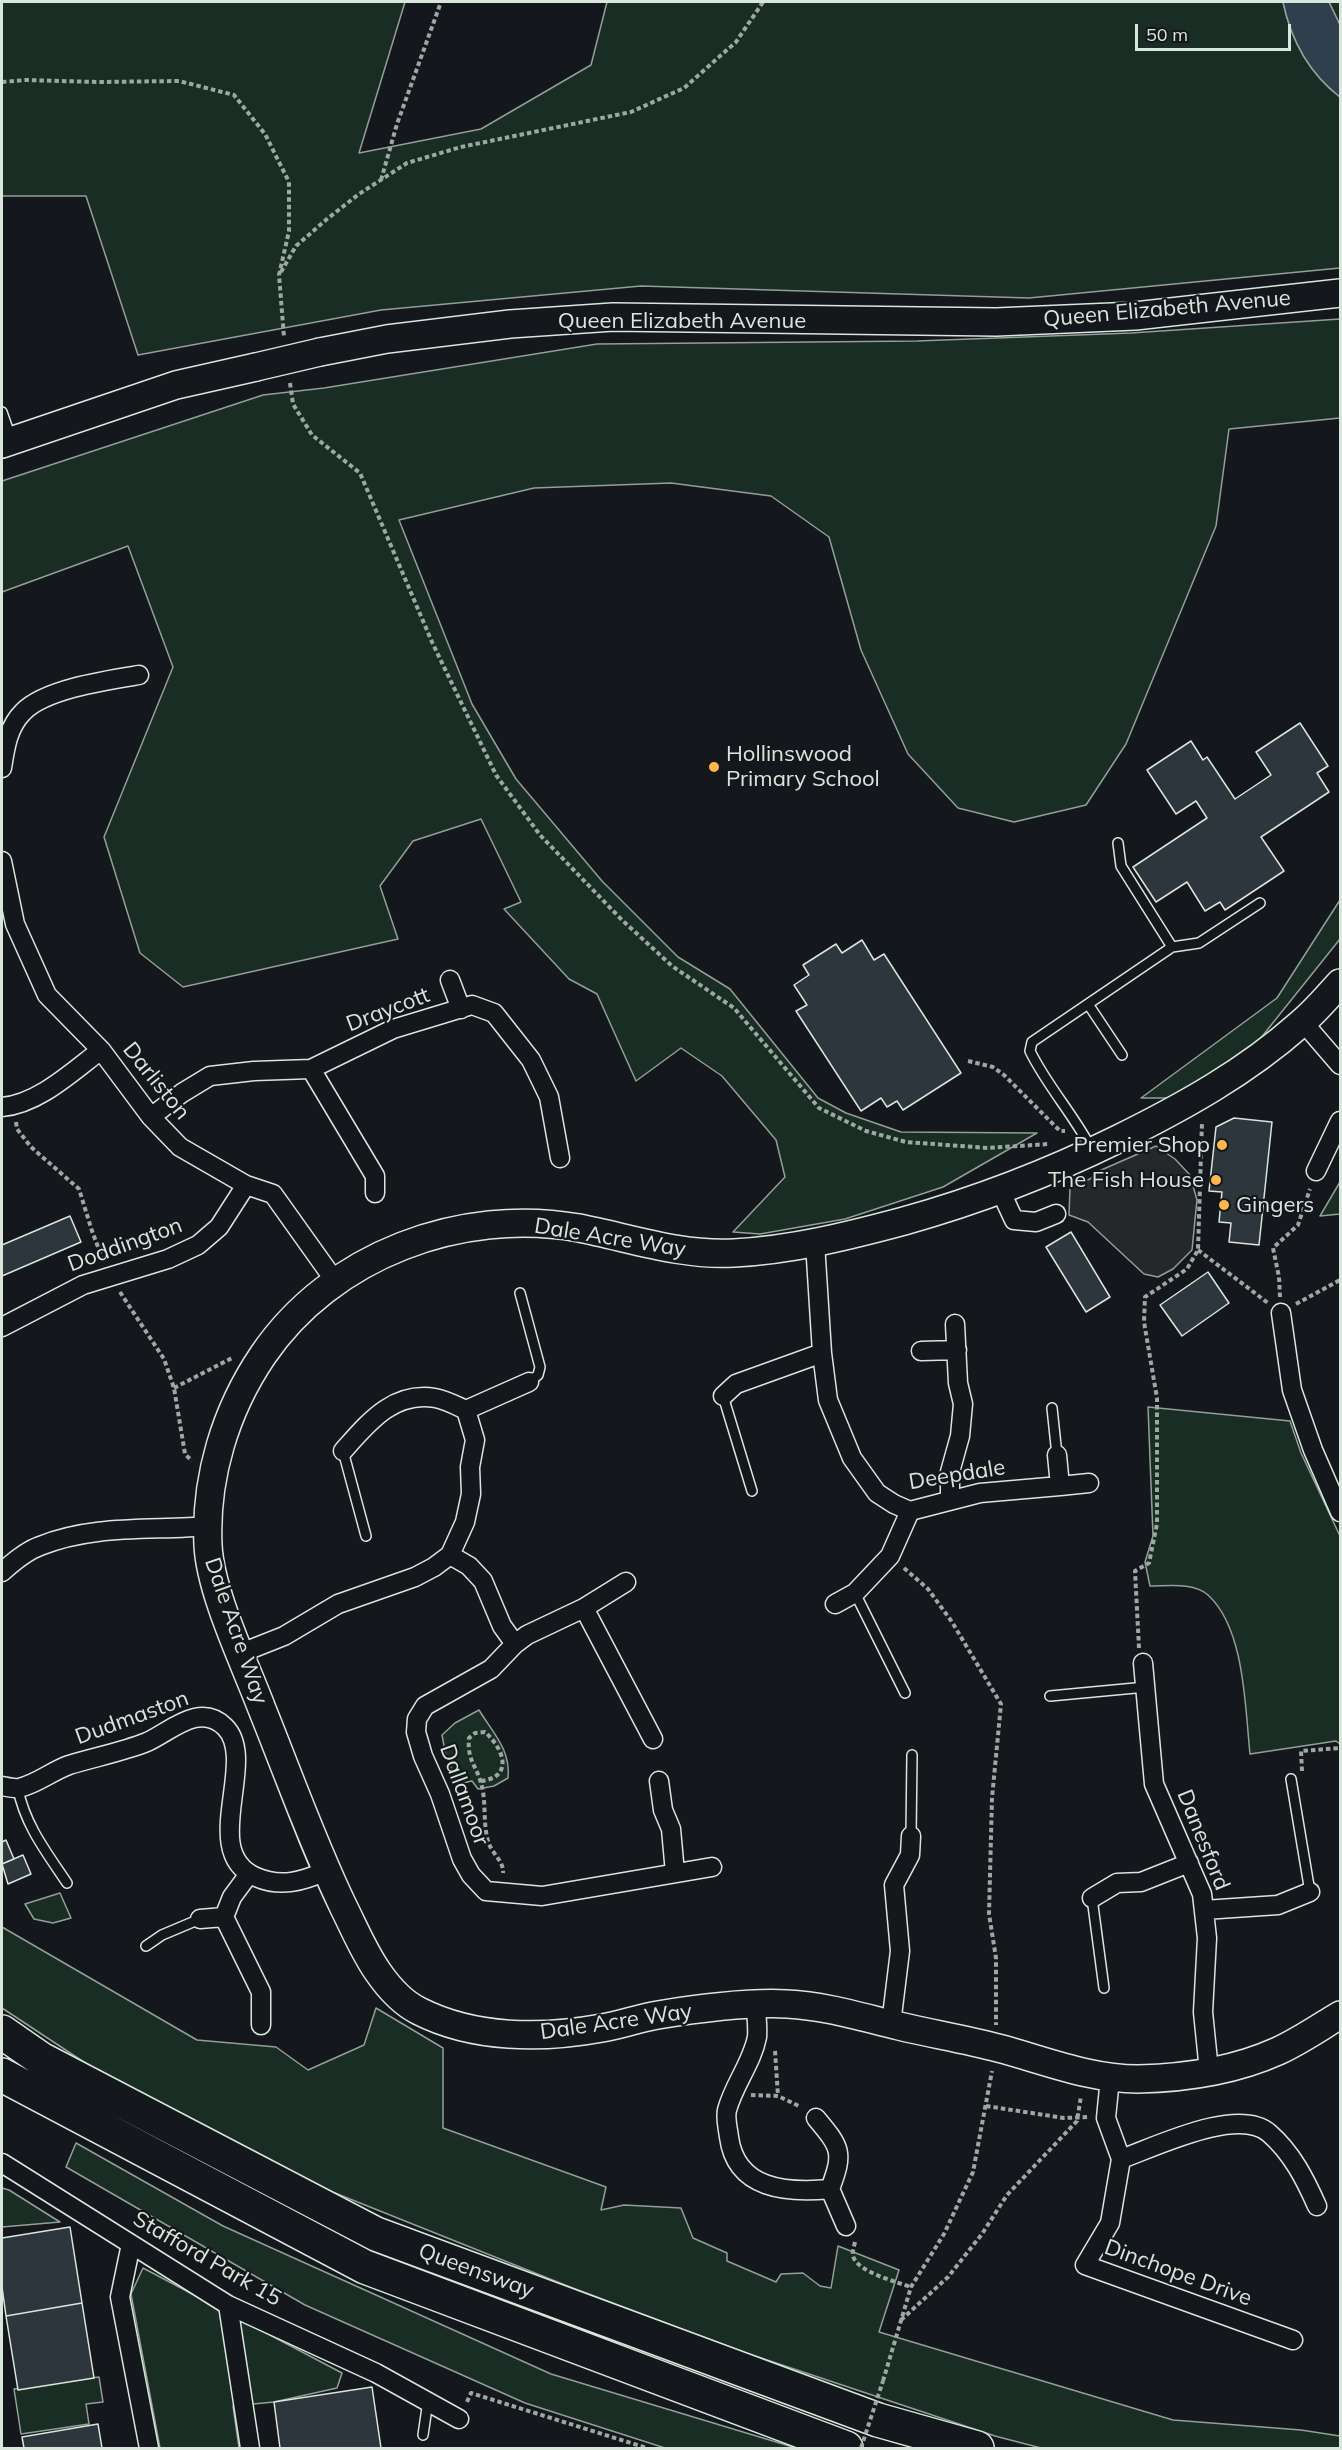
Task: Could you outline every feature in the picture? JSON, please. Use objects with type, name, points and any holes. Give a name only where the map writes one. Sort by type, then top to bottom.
[{"type":"highway","name":"Queensway","points":[[2,2032],[41,2059],[376,2234],[878,2420],[977,2448]]},
{"type":"highway","name":"Queensway","points":[[2,2074],[364,2267],[846,2448]]},
{"type":"street","name":"Queen Elizabeth Avenue","points":[[7,442],[176,385],[320,352],[409,336],[510,324],[613,316],[996,322],[1135,316],[1341,293]]},
{"type":"street","points":[[2,768],[6,738],[23,711],[42,700],[88,683],[139,675]]},
{"type":"street","name":"Darliston","points":[[2,861],[15,924],[47,995],[101,1050],[152,1118],[180,1147],[246,1185],[273,1194],[335,1281]]},
{"type":"street","points":[[450,980],[461,1009]]},
{"type":"street","name":"Dale Acre Way","points":[[1341,983],[1303,1022],[1249,1065],[1195,1099],[1086,1155],[1001,1191],[945,1209],[815,1243],[733,1253],[690,1252],[571,1227],[516,1223],[472,1227],[423,1237],[380,1256],[335,1281],[280,1332],[243,1387],[228,1421],[214,1463],[208,1551],[219,1595],[326,1871],[379,1974],[400,2000],[448,2025],[483,2032],[546,2035],[602,2028],[655,2015],[782,2003],[834,2008],[1110,2078],[1168,2077],[1209,2071],[1270,2054],[1341,2015]]},
{"type":"street","name":"Draycott","points":[[152,1118],[182,1093],[210,1076],[254,1071],[310,1069],[393,1029],[472,1005],[494,1013],[531,1060],[549,1096],[560,1158]]},
{"type":"street","points":[[1303,1022],[1341,1065]]},
{"type":"street","points":[[8,1107],[59,1081],[101,1050]]},
{"type":"street","points":[[310,1069],[375,1176],[375,1193]]},
{"type":"street","points":[[1316,1171],[1341,1121]]},
{"type":"street","name":"Doddington","points":[[2,1327],[83,1285],[168,1259],[198,1245],[219,1227],[246,1185]]},
{"type":"street","points":[[1001,1191],[1014,1220],[1036,1222],[1056,1214]]},
{"type":"street","name":"Deepdale","points":[[815,1243],[822,1353],[828,1400],[852,1458],[877,1493],[910,1511],[980,1493],[1089,1483]]},
{"type":"street","points":[[1281,1312],[1292,1390],[1313,1450],[1335,1487],[1341,1512]]},
{"type":"street","points":[[950,1500],[950,1472],[960,1436],[963,1413],[955,1324]]},
{"type":"street","points":[[921,1351],[957,1350]]},
{"type":"street","points":[[723,1396],[736,1384],[822,1353]]},
{"type":"street","points":[[343,1451],[376,1414],[411,1397],[436,1398],[466,1410],[530,1382]]},
{"type":"street","points":[[241,1653],[284,1636],[338,1604],[415,1577],[450,1555],[465,1522],[471,1494],[470,1467],[475,1440],[466,1410]]},
{"type":"street","points":[[1058,1455],[1060,1486]]},
{"type":"street","points":[[835,1604],[855,1593],[890,1556],[910,1511]]},
{"type":"street","points":[[2,1572],[38,1546],[54,1541],[118,1529],[209,1526]]},
{"type":"street","points":[[450,1555],[469,1566],[483,1581],[502,1626],[515,1644]]},
{"type":"street","name":"Dallamoor","points":[[626,1582],[585,1608],[527,1635],[491,1669],[425,1706],[417,1719],[416,1732],[462,1859],[471,1875],[486,1891],[542,1896],[712,1867]]},
{"type":"street","points":[[585,1608],[653,1738]]},
{"type":"street","name":"Danesford","points":[[1143,1663],[1154,1784],[1202,1894],[1207,1938],[1203,2012],[1209,2071]]},
{"type":"street","name":"Dudmaston","points":[[10,1787],[67,1766],[148,1741],[189,1720],[206,1717],[225,1727],[235,1743],[236,1771],[229,1825],[239,1865],[249,1874]]},
{"type":"street","points":[[659,1781],[663,1810],[671,1829],[675,1873]]},
{"type":"street","points":[[891,2024],[900,1951],[894,1885],[910,1855],[911,1836]]},
{"type":"street","points":[[1092,1898],[1117,1883],[1141,1882],[1189,1863]]},
{"type":"street","points":[[261,2025],[261,1992],[224,1917],[232,1897],[249,1874],[262,1880],[281,1883],[302,1881],[326,1871]]},
{"type":"street","points":[[1204,1910],[1278,1905],[1310,1892]]},
{"type":"street","points":[[200,1919],[224,1917]]},
{"type":"street","points":[[756,2004],[757,2036],[726,2113],[731,2152],[747,2176],[779,2189],[804,2192],[830,2189]]},
{"type":"street","name":"Dinchope Drive","points":[[1110,2078],[1106,2118],[1121,2160],[1110,2223],[1085,2265],[1293,2340]]},
{"type":"street","points":[[816,2118],[833,2138],[838,2151],[839,2165],[830,2189],[846,2226]]},
{"type":"street","points":[[1121,2160],[1227,2124],[1252,2125],[1268,2132],[1301,2170],[1317,2206]]},
{"type":"street","name":"Stafford Park 15","points":[[2,2163],[228,2305],[376,2373],[459,2419]]},
{"type":"street","points":[[130,2244],[120,2297],[149,2448]]},
{"type":"street","points":[[228,2305],[250,2448]]},
{"type":"lane","points":[[2,412],[7,442]]},
{"type":"lane","points":[[1118,843],[1121,866],[1172,947]]},
{"type":"lane","points":[[1086,1155],[1080,1128],[1036,1064],[1030,1051],[1032,1042],[1172,947],[1199,943],[1260,903]]},
{"type":"lane","points":[[1088,1004],[1122,1055]]},
{"type":"lane","points":[[520,1293],[540,1367],[538,1376],[530,1382]]},
{"type":"lane","points":[[723,1396],[752,1491]]},
{"type":"lane","points":[[1052,1408],[1058,1455]]},
{"type":"lane","points":[[343,1451],[366,1536]]},
{"type":"lane","points":[[855,1593],[905,1693]]},
{"type":"lane","points":[[1050,1696],[1146,1687]]},
{"type":"lane","points":[[911,1836],[912,1755]]},
{"type":"lane","points":[[1291,1779],[1310,1892]]},
{"type":"lane","points":[[10,1787],[67,1883]]},
{"type":"lane","points":[[1092,1898],[1104,1988]]},
{"type":"lane","points":[[146,1946],[162,1935],[200,1919]]},
{"type":"lane","points":[[423,2435],[428,2401]]},
{"type":"path","points":[[380,180],[397,124],[441,2]]},
{"type":"path","points":[[279,275],[296,246],[358,194],[407,163],[461,147],[632,112],[684,88],[736,42],[763,2]]},
{"type":"path","points":[[2,82],[26,80],[179,81],[234,95],[265,134],[289,182],[289,231],[279,275],[285,346]]},
{"type":"path","points":[[290,381],[293,404],[312,435],[360,473],[432,642],[496,774],[540,835],[622,920],[672,966],[734,1008],[819,1108],[866,1131],[906,1142],[988,1148],[1051,1144],[1086,1155]]},
{"type":"path","points":[[968,1061],[993,1067],[1004,1075],[1060,1131],[1080,1128]]},
{"type":"path","points":[[1143,1663],[1137,1642],[1138,1605],[1135,1570],[1149,1563],[1157,1524],[1157,1398],[1144,1323],[1145,1297],[1187,1269],[1198,1250],[1203,1124],[1195,1099]]},
{"type":"path","points":[[8,1107],[17,1129],[31,1147],[79,1189],[108,1278],[126,1299],[164,1359],[174,1388],[185,1454],[213,1481]]},
{"type":"path","points":[[1281,1312],[1279,1277],[1273,1248],[1298,1225],[1316,1171]]},
{"type":"path","points":[[1198,1250],[1281,1312]]},
{"type":"path","points":[[1281,1312],[1341,1280]]},
{"type":"path","points":[[174,1388],[234,1357]]},
{"type":"path","points":[[861,2448],[911,2287],[944,2234],[973,2172],[997,2048],[994,2001],[996,1958],[989,1914],[992,1798],[1001,1704],[952,1622],[934,1598],[916,1578],[890,1556]]},
{"type":"path","points":[[481,1781],[492,1779],[501,1773],[503,1766],[497,1746],[485,1732],[476,1732],[469,1738],[468,1748],[476,1775],[481,1781],[484,1823],[489,1844],[504,1868],[502,1880],[509,1884],[508,1894]]},
{"type":"path","points":[[1291,1779],[1302,1772],[1301,1750],[1341,1748]]},
{"type":"path","points":[[757,2036],[774,2046],[778,2096]]},
{"type":"path","points":[[732,2095],[778,2096],[796,2103],[816,2118]]},
{"type":"path","points":[[986,2106],[1065,2118],[1078,2116],[1106,2118]]},
{"type":"path","points":[[900,2320],[948,2277],[982,2234],[1006,2195],[1077,2121],[1078,2116]]},
{"type":"path","points":[[846,2226],[855,2242],[853,2255],[857,2264],[876,2275],[911,2287]]},
{"type":"path","points":[[459,2419],[471,2393],[647,2448]]},
{"type":"green space","points":[[2,2],[405,2],[359,153],[481,129],[591,65],[607,2],[1283,2],[1291,30],[1303,55],[1319,77],[1340,97],[1340,268],[1029,298],[641,286],[381,310],[138,355],[86,196],[2,196]]},
{"type":"green space","points":[[1329,2],[1340,2],[1340,25]]},
{"type":"green space","points":[[1340,319],[1340,418],[1229,429],[1216,526],[1126,744],[1086,805],[1014,822],[958,808],[908,754],[861,650],[829,537],[771,496],[671,483],[534,488],[399,520],[472,704],[516,779],[602,881],[678,957],[730,989],[818,1098],[846,1113],[901,1132],[1037,1133],[943,1187],[845,1219],[760,1234],[733,1232],[785,1177],[776,1140],[722,1076],[681,1048],[636,1081],[597,994],[569,979],[504,909],[521,902],[481,819],[413,841],[380,886],[398,939],[183,987],[140,953],[104,837],[173,667],[128,546],[2,592],[2,481],[263,395],[324,388],[597,344],[917,341],[1131,333]]},
{"type":"green space","points":[[1340,900],[1340,939],[1252,1049],[1176,1098],[1141,1098],[1277,998]]},
{"type":"green space","points":[[1340,1182],[1340,1214],[1320,1216]]},
{"type":"green space","points":[[1148,1407],[1290,1421],[1301,1453],[1340,1536],[1340,1744],[1336,1741],[1250,1754],[1241,1670],[1229,1628],[1220,1610],[1208,1595],[1196,1588],[1150,1586],[1145,1562],[1153,1536]]},
{"type":"green space","points":[[479,1710],[504,1750],[508,1778],[494,1786],[478,1789],[472,1781],[458,1784],[446,1756],[442,1735],[455,1723]]},
{"type":"green space","points":[[60,1893],[71,1918],[53,1923],[34,1919],[25,1904]]},
{"type":"green space","points":[[2,1927],[197,2040],[276,2047],[308,2070],[364,2045],[376,2008],[443,2048],[443,2128],[606,2187],[601,2210],[624,2205],[681,2208],[693,2238],[727,2253],[727,2261],[776,2282],[781,2274],[803,2273],[820,2286],[831,2288],[838,2246],[899,2270],[879,2332],[1173,2420],[1301,2430],[1340,2436],[1340,2448],[1041,2448],[995,2436],[743,2352],[570,2287],[310,2183],[96,2070],[2,2008]]},
{"type":"green space","points":[[76,2143],[223,2226],[551,2374],[796,2448],[665,2448],[525,2403],[305,2305],[66,2167]]},
{"type":"green space","points":[[2,2188],[9,2190],[60,2222],[2,2227]]},
{"type":"green space","points":[[143,2268],[342,2373],[337,2388],[274,2402],[233,2406],[239,2448],[160,2448],[131,2294]]},
{"type":"green space","points":[[99,2377],[103,2402],[86,2404],[89,2424],[21,2434],[14,2389]]},
{"type":"shaded area","points":[[1156,1146],[1175,1159],[1190,1175],[1197,1200],[1192,1250],[1173,1269],[1158,1277],[1144,1274],[1088,1222],[1069,1215],[1070,1188],[1090,1179],[1099,1171]]},
{"type":"water","points":[[1283,2],[1329,2],[1340,25],[1340,97],[1319,77],[1303,55],[1291,30]]},
{"type":"building","points":[[1300,723],[1328,766],[1317,773],[1329,792],[1261,837],[1284,871],[1225,910],[1220,902],[1205,911],[1187,882],[1156,902],[1133,867],[1207,818],[1196,801],[1176,814],[1147,770],[1191,741],[1203,760],[1207,757],[1235,799],[1271,775],[1256,752]]},
{"type":"building","points":[[862,940],[874,960],[884,954],[961,1073],[903,1110],[897,1101],[887,1107],[881,1098],[861,1111],[796,1011],[807,1005],[794,985],[809,975],[803,965],[836,944],[842,953]]},
{"type":"building","points":[[1234,1118],[1272,1122],[1259,1245],[1229,1242],[1231,1223],[1219,1222],[1222,1192],[1209,1191],[1216,1127]]},
{"type":"building","points":[[70,1216],[81,1242],[2,1276],[2,1245]]},
{"type":"building","points":[[1071,1232],[1110,1297],[1086,1312],[1046,1247]]},
{"type":"building","points":[[1208,1272],[1229,1303],[1182,1336],[1160,1305]]},
{"type":"building","points":[[6,1840],[14,1859],[2,1864],[2,1842]]},
{"type":"building","points":[[23,1855],[31,1874],[8,1884],[2,1864]]},
{"type":"building","points":[[70,2227],[82,2303],[6,2316],[2,2287],[2,2238]]},
{"type":"building","points":[[82,2303],[94,2378],[18,2390],[6,2316]]},
{"type":"building","points":[[372,2387],[381,2448],[280,2448],[274,2402]]},
{"type":"building","points":[[98,2424],[102,2448],[24,2448],[22,2437]]},
{"type":"place","name":"Hollinswood Primary School","points":[[714,767]]},
{"type":"place","name":"Premier Shop","points":[[1222,1145]]},
{"type":"place","name":"The Fish House","points":[[1216,1180]]},
{"type":"place","name":"Gingers","points":[[1224,1205]]}]
